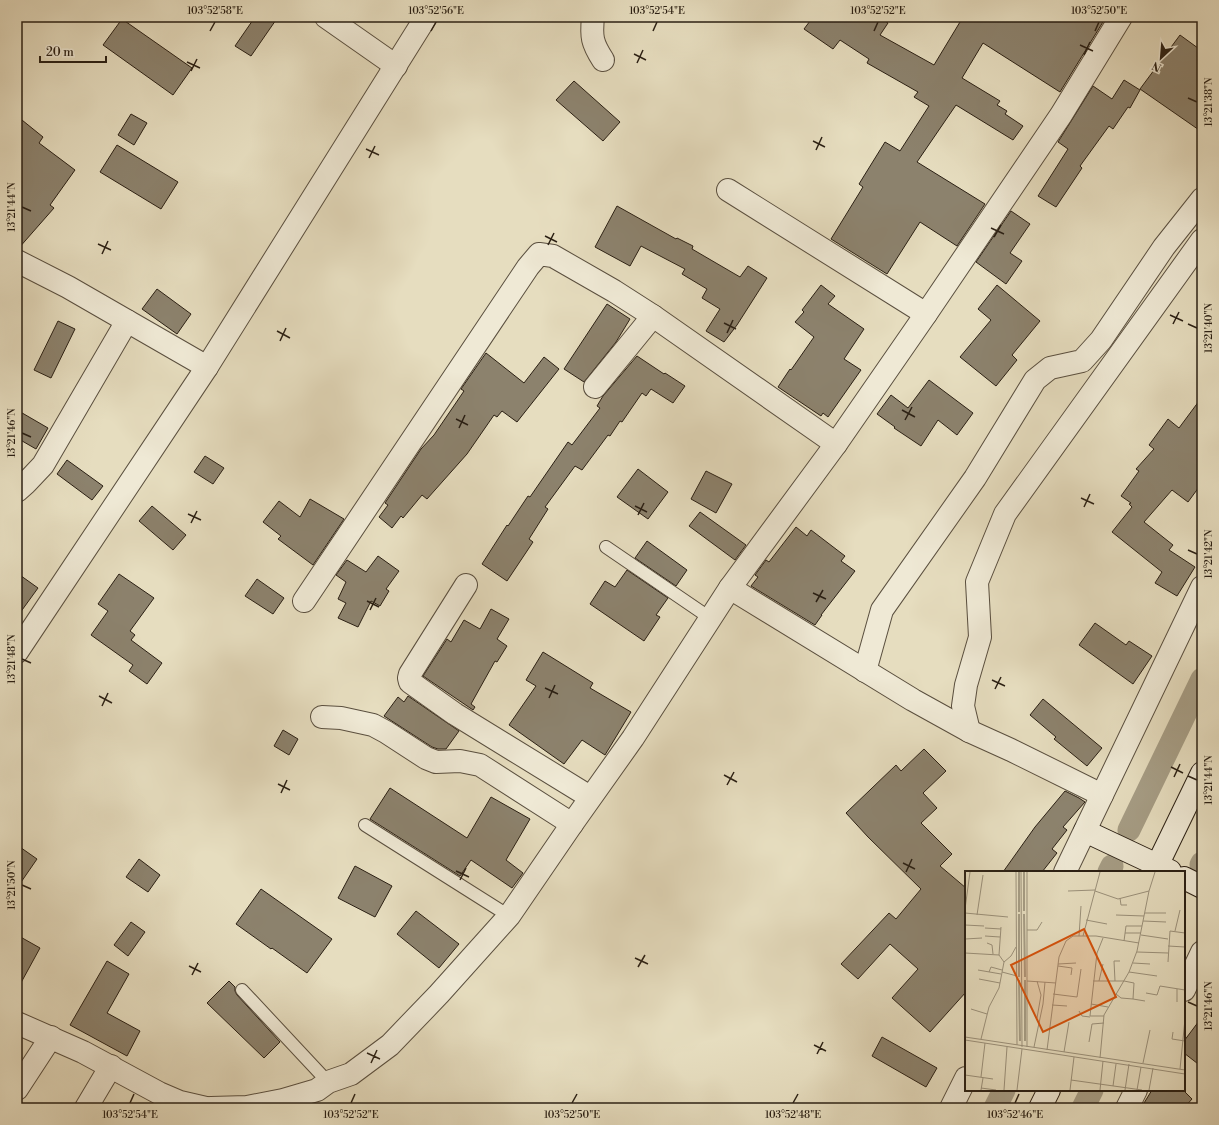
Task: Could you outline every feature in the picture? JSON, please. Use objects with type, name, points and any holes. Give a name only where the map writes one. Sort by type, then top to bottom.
[{"type":"street","points":[[326,17],[396,66]]},
{"type":"street","points":[[17,652],[207,367],[426,17]]},
{"type":"street","points":[[593,17],[592,34],[595,49],[603,60]]},
{"type":"street","points":[[212,1108],[247,1107],[284,1100],[317,1090],[328,1082],[351,1074],[390,1045],[439,994],[509,916],[590,797],[633,738],[730,588],[836,444],[926,314],[1061,115],[1121,17]]},
{"type":"street","points":[[728,190],[926,314]]},
{"type":"street","points":[[866,671],[882,610],[975,478],[1035,380],[1050,368],[1082,361],[1101,340],[1164,247],[1202,199]]},
{"type":"street","points":[[969,731],[963,706],[966,685],[980,637],[977,582],[1005,514],[1202,240]]},
{"type":"street","points":[[304,601],[528,267],[539,254],[553,256],[614,291],[653,316],[836,444]]},
{"type":"street","points":[[17,261],[68,287],[207,367]]},
{"type":"street","points":[[595,387],[653,316]]},
{"type":"street","points":[[17,491],[43,465],[127,320]]},
{"type":"street","points":[[466,585],[410,674],[410,682],[455,714],[590,797]]},
{"type":"street","points":[[1065,871],[1202,587]]},
{"type":"street","points":[[730,588],[913,700],[969,731],[1102,795]]},
{"type":"street","points":[[322,717],[341,718],[373,725],[426,758],[436,762],[460,761],[480,765],[572,824]]},
{"type":"street","points":[[1085,831],[1161,870],[1202,773]]},
{"type":"street","points":[[1185,878],[1202,887]]},
{"type":"street","points":[[1185,988],[1202,952]]},
{"type":"street","points":[[17,1023],[52,1037],[111,1066],[159,1093],[180,1102],[206,1108]]},
{"type":"street","points":[[17,1089],[52,1037]]},
{"type":"street","points":[[86,1108],[111,1066]]},
{"type":"street","points":[[951,1108],[965,1080]]},
{"type":"street","points":[[1040,1108],[1048,1091]]},
{"type":"street","points":[[1127,1108],[1136,1091]]},
{"type":"lane","points":[[606,547],[710,618]]},
{"type":"lane","points":[[365,825],[509,916]]},
{"type":"lane","points":[[242,990],[328,1082]]},
{"type":"building","points":[[255,17],[278,17],[251,56],[235,46]]},
{"type":"building","points":[[813,17],[879,17],[888,23],[880,35],[934,65],[963,17],[1106,17],[1060,92],[983,43],[962,78],[1000,101],[997,105],[1007,111],[1005,114],[1023,126],[1013,140],[956,105],[917,162],[985,204],[957,246],[920,222],[887,274],[831,239],[863,187],[859,184],[885,142],[900,151],[929,106],[914,97],[918,92],[867,63],[869,59],[840,40],[833,49],[804,29]]},
{"type":"building","points":[[122,19],[192,68],[173,95],[103,45]]},
{"type":"building","points":[[1180,35],[1202,51],[1202,132],[1140,89]]},
{"type":"building","points":[[1124,80],[1140,90],[1130,108],[1128,107],[1113,129],[1109,126],[1080,166],[1082,168],[1056,207],[1038,196],[1068,149],[1058,142],[1093,86],[1112,99]]},
{"type":"building","points":[[574,81],[620,122],[603,141],[556,100]]},
{"type":"building","points":[[131,114],[147,123],[134,145],[118,135]]},
{"type":"building","points":[[17,116],[43,137],[39,143],[75,170],[50,205],[54,208],[18,249],[17,249]]},
{"type":"building","points":[[117,145],[178,182],[161,209],[100,172]]},
{"type":"building","points":[[617,206],[676,239],[677,238],[693,246],[692,249],[740,277],[748,266],[767,278],[737,325],[724,342],[706,331],[720,309],[702,298],[707,289],[682,274],[685,269],[641,246],[630,266],[595,247]]},
{"type":"building","points":[[1011,211],[1030,224],[1010,253],[1022,261],[1006,284],[976,262]]},
{"type":"building","points":[[821,285],[835,296],[828,304],[864,329],[844,359],[861,370],[828,417],[823,413],[821,416],[778,387],[814,337],[795,322],[804,312],[802,310]]},
{"type":"building","points":[[997,285],[1040,321],[1012,355],[1017,360],[996,386],[960,357],[991,320],[978,309]]},
{"type":"building","points":[[157,289],[191,314],[177,334],[142,309]]},
{"type":"building","points":[[607,304],[630,319],[616,342],[584,382],[564,369]]},
{"type":"building","points":[[58,321],[75,329],[51,378],[34,370]]},
{"type":"building","points":[[486,353],[524,383],[544,357],[559,369],[517,422],[502,411],[497,417],[494,415],[467,454],[427,499],[422,495],[403,518],[401,516],[392,528],[379,517],[388,505],[385,503],[421,449],[434,435],[464,391],[461,389]]},
{"type":"building","points":[[637,356],[685,386],[673,403],[651,389],[646,396],[642,393],[622,422],[620,421],[610,436],[608,435],[582,470],[575,466],[545,507],[548,509],[529,539],[533,542],[507,581],[482,564],[507,525],[508,526],[528,496],[530,497],[568,442],[572,445],[600,408],[597,406],[603,396]]},
{"type":"building","points":[[929,380],[973,413],[957,435],[938,420],[921,446],[894,428],[895,427],[877,414],[891,395],[908,408]]},
{"type":"building","points":[[1202,397],[1202,483],[1188,502],[1172,490],[1144,522],[1173,545],[1169,550],[1195,567],[1177,596],[1155,583],[1162,572],[1112,532],[1132,507],[1129,504],[1131,503],[1121,496],[1139,471],[1136,469],[1154,449],[1149,445],[1168,419],[1179,428]]},
{"type":"building","points":[[17,410],[48,428],[36,449],[17,438]]},
{"type":"building","points":[[205,456],[224,468],[213,484],[194,472]]},
{"type":"building","points":[[67,460],[103,486],[92,500],[57,474]]},
{"type":"building","points":[[638,469],[668,492],[648,519],[617,497]]},
{"type":"building","points":[[706,471],[732,484],[716,513],[691,499]]},
{"type":"building","points":[[310,499],[344,519],[313,565],[278,539],[281,536],[263,522],[279,501],[300,517]]},
{"type":"building","points":[[152,506],[186,535],[173,550],[139,521]]},
{"type":"building","points":[[700,512],[746,545],[735,560],[689,526]]},
{"type":"building","points":[[796,527],[807,536],[811,530],[845,556],[841,561],[855,571],[815,625],[751,586],[758,577],[755,575],[766,560],[769,562]]},
{"type":"building","points":[[647,541],[687,570],[676,586],[635,558]]},
{"type":"building","points":[[378,556],[399,571],[386,589],[389,591],[380,606],[371,601],[358,627],[338,618],[346,603],[338,599],[346,582],[336,575],[347,560],[366,572]]},
{"type":"building","points":[[627,570],[668,598],[656,615],[660,617],[644,641],[590,604],[605,581],[615,587]]},
{"type":"building","points":[[17,573],[38,588],[17,617]]},
{"type":"building","points":[[119,574],[154,598],[130,631],[135,635],[131,640],[162,663],[147,684],[129,671],[133,665],[91,635],[108,611],[98,604]]},
{"type":"building","points":[[257,579],[284,598],[273,614],[245,596]]},
{"type":"building","points":[[491,609],[509,619],[497,639],[507,646],[497,662],[495,661],[471,704],[475,707],[473,710],[423,676],[447,639],[451,642],[464,620],[480,629]]},
{"type":"building","points":[[1095,623],[1126,645],[1129,641],[1152,656],[1133,684],[1079,645]]},
{"type":"building","points":[[543,652],[593,683],[590,688],[631,712],[605,755],[582,740],[564,764],[509,725],[536,686],[526,680]]},
{"type":"building","points":[[408,696],[459,731],[446,749],[432,747],[384,716],[398,697],[404,702]]},
{"type":"building","points":[[1043,699],[1102,748],[1087,766],[1054,739],[1056,737],[1030,715]]},
{"type":"building","points":[[283,730],[298,739],[289,755],[274,746]]},
{"type":"building","points":[[924,749],[946,771],[923,793],[937,808],[921,823],[952,854],[940,866],[965,887],[965,993],[930,1032],[892,998],[918,969],[890,944],[858,979],[841,964],[889,913],[896,919],[921,889],[846,813],[896,765],[901,771]]},
{"type":"building","points":[[390,788],[467,838],[491,797],[530,819],[506,860],[523,873],[512,888],[471,860],[460,876],[370,819]]},
{"type":"building","points":[[1065,791],[1085,802],[1063,827],[1067,830],[1052,849],[1057,853],[1043,871],[1004,871],[1035,827]]},
{"type":"building","points":[[17,845],[37,859],[17,888]]},
{"type":"building","points":[[139,859],[160,875],[148,892],[126,877]]},
{"type":"building","points":[[355,866],[392,886],[375,917],[338,898]]},
{"type":"building","points":[[261,889],[332,939],[307,973],[236,924]]},
{"type":"building","points":[[416,911],[459,944],[439,968],[397,934]]},
{"type":"building","points":[[131,922],[145,932],[128,956],[114,945]]},
{"type":"building","points":[[17,935],[40,948],[17,990]]},
{"type":"building","points":[[107,961],[129,974],[107,1013],[140,1031],[127,1056],[70,1025]]},
{"type":"building","points":[[229,981],[235,987],[237,995],[280,1042],[264,1058],[207,1003]]},
{"type":"building","points":[[1202,1017],[1202,1067],[1185,1054],[1185,1040]]},
{"type":"building","points":[[882,1037],[937,1068],[926,1087],[872,1056]]},
{"type":"building","points":[[1151,1091],[1184,1091],[1192,1099],[1184,1108],[1141,1108]]},
{"type":"waterway","points":[[1129,830],[1202,679]]},
{"type":"waterway","points":[[1110,871],[1112,866]]},
{"type":"waterway","points":[[995,1108],[1004,1091]]},
{"type":"waterway","points":[[1083,1108],[1092,1091]]}]
